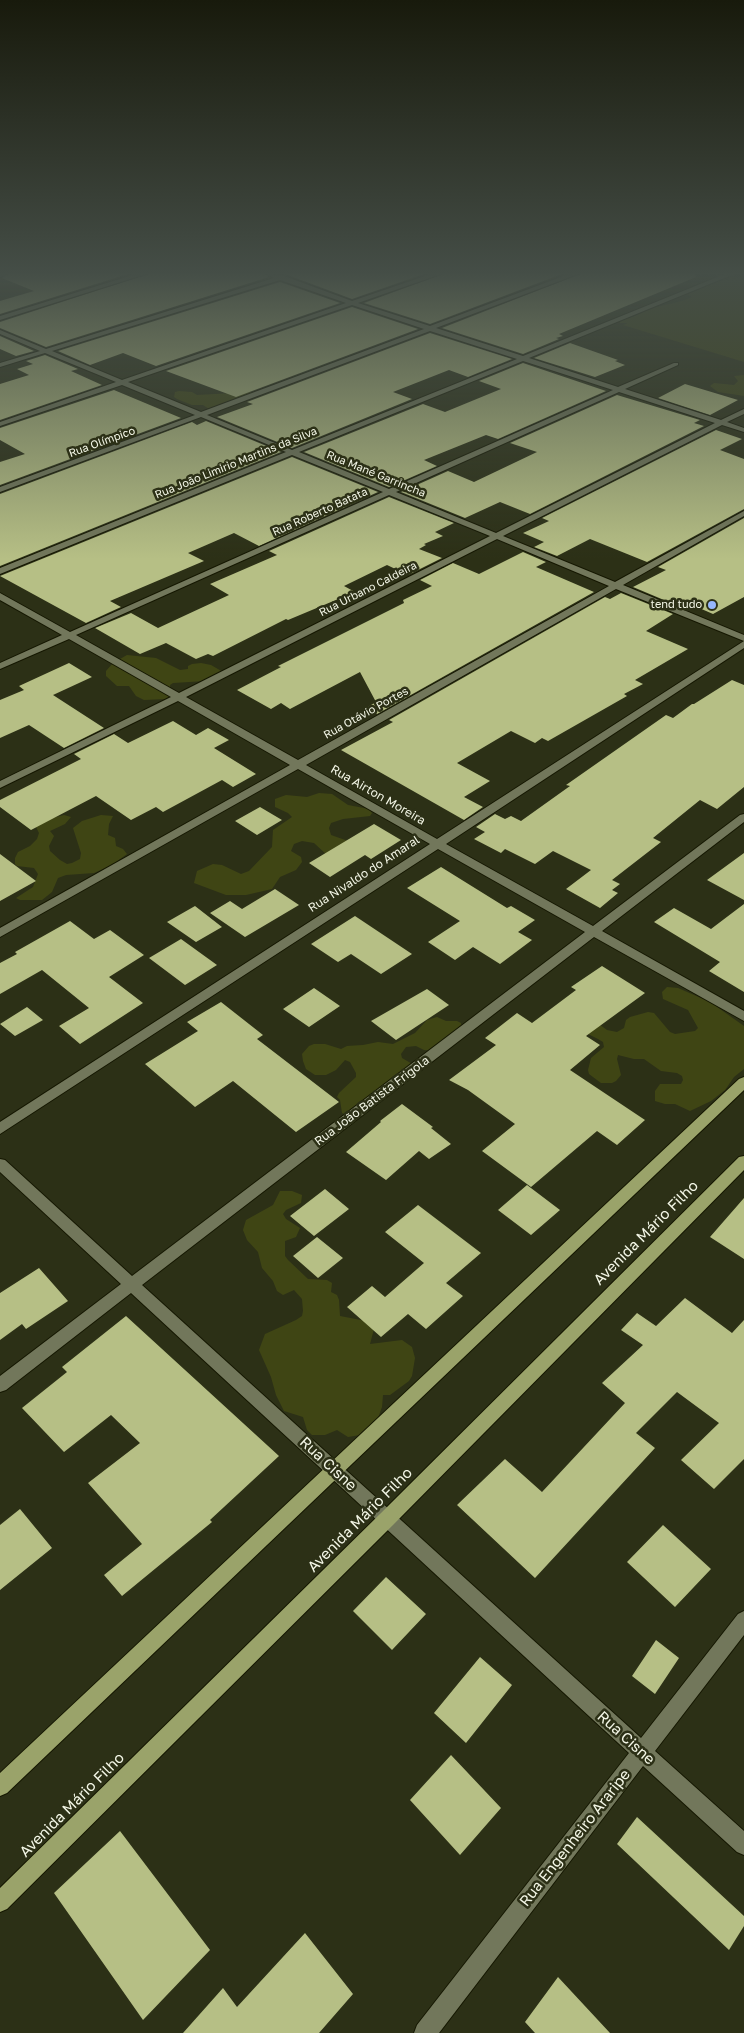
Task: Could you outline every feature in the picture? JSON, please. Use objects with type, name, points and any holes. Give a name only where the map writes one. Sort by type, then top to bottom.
[{"type":"main road","points":[[0,1786],[744,1082]]},
{"type":"main road","name":"Avenida Mário Filho","points":[[0,1902],[387,1519],[744,1161]]},
{"type":"street","name":"Rua Mané Garrincha","points":[[91,369],[744,638]]},
{"type":"street","points":[[0,424],[158,369]]},
{"type":"street","name":"Rua Olímpico","points":[[0,490],[327,369]]},
{"type":"street","name":"Rua João Limirio Martins da Silva","points":[[0,571],[498,369]]},
{"type":"street","points":[[555,369],[744,430]]},
{"type":"street","name":"Rua Roberto Batata","points":[[0,666],[665,369]]},
{"type":"street","name":"Rua Urbano Caldeira","points":[[0,785],[179,698],[744,411]]},
{"type":"street","name":"Rua Otávio Portes","points":[[0,934],[744,513]]},
{"type":"street","name":"Rua Airton Moreira","points":[[0,596],[744,1017]]},
{"type":"street","name":"Rua Nivaldo do Amaral","points":[[0,1129],[744,644]]},
{"type":"street","name":"Rua João Batista Frigola","points":[[0,1386],[744,817]]},
{"type":"street","name":"Rua Cisne","points":[[0,1164],[744,1845]]},
{"type":"street","name":"Rua Engenheiro Araripe","points":[[425,2033],[744,1620]]},
{"type":"green space","points":[[744,375],[744,396],[718,392],[710,386],[714,383],[734,385],[738,381],[734,376]]},
{"type":"green space","points":[[175,392],[192,392],[197,395],[251,392],[255,394],[209,409],[203,405],[192,405],[177,399],[174,397]]},
{"type":"green space","points":[[127,655],[156,658],[180,670],[188,669],[188,666],[192,664],[201,663],[211,665],[223,672],[205,681],[173,683],[170,685],[171,695],[166,699],[144,700],[136,696],[129,686],[117,686],[106,676],[106,671],[113,663]]},
{"type":"green space","points":[[319,793],[332,794],[348,805],[369,809],[372,813],[370,816],[343,819],[331,823],[329,828],[331,835],[348,841],[327,855],[314,843],[302,841],[294,844],[291,851],[301,857],[302,862],[296,870],[280,877],[272,889],[246,895],[226,895],[194,883],[197,871],[213,864],[222,865],[241,874],[249,871],[272,847],[273,830],[292,817],[275,807],[275,799],[286,795],[307,797]]},
{"type":"green space","points":[[64,815],[71,817],[65,824],[50,831],[54,836],[49,846],[50,851],[60,860],[67,864],[80,859],[81,853],[73,828],[82,821],[101,815],[113,816],[109,824],[108,835],[115,838],[116,846],[123,849],[127,854],[112,865],[94,873],[66,875],[58,878],[52,892],[42,900],[20,900],[16,898],[33,887],[38,874],[34,868],[17,866],[15,864],[18,852],[30,846],[37,839],[39,833],[35,825],[37,822]]},
{"type":"green space","points":[[667,987],[678,988],[710,1002],[744,1026],[744,1069],[734,1077],[725,1090],[711,1101],[690,1111],[675,1104],[655,1101],[655,1091],[660,1084],[681,1084],[682,1076],[677,1073],[661,1071],[644,1059],[634,1059],[618,1055],[617,1059],[621,1075],[612,1083],[601,1083],[589,1074],[588,1070],[591,1058],[604,1047],[603,1042],[584,1032],[592,1019],[607,1030],[617,1032],[624,1028],[626,1020],[630,1017],[648,1012],[654,1013],[670,1032],[675,1034],[695,1031],[698,1028],[688,1010],[663,999],[662,992]]},
{"type":"green space","points":[[437,1017],[446,1021],[461,1023],[462,1030],[435,1051],[424,1050],[416,1046],[406,1047],[401,1054],[402,1058],[414,1065],[368,1097],[347,1115],[342,1113],[340,1100],[337,1097],[356,1077],[350,1062],[345,1060],[336,1070],[326,1075],[315,1075],[306,1069],[303,1061],[302,1054],[309,1046],[314,1044],[325,1044],[341,1049],[347,1046],[378,1042],[393,1044],[415,1033],[427,1020]]},
{"type":"green space","points":[[280,1191],[292,1191],[302,1195],[301,1203],[286,1210],[283,1214],[286,1219],[300,1228],[296,1237],[285,1241],[285,1256],[288,1260],[308,1279],[327,1280],[332,1283],[331,1292],[337,1295],[339,1300],[340,1316],[366,1321],[374,1329],[370,1344],[402,1340],[412,1347],[415,1358],[412,1376],[409,1381],[390,1395],[383,1395],[382,1407],[378,1418],[360,1435],[348,1437],[337,1430],[325,1435],[312,1435],[307,1430],[303,1417],[284,1411],[259,1350],[265,1334],[296,1320],[302,1316],[303,1311],[302,1299],[294,1290],[283,1295],[277,1291],[273,1281],[262,1268],[258,1252],[247,1240],[243,1230],[246,1220],[273,1205]]},
{"type":"building","points":[[17,369],[78,369],[71,371],[102,385],[0,420],[0,384],[29,375]]},
{"type":"building","points":[[172,369],[311,369],[236,397],[166,371]]},
{"type":"building","points":[[335,369],[488,369],[468,377],[449,370],[393,392],[412,399],[292,448],[217,417],[253,404],[247,402]]},
{"type":"building","points":[[509,369],[540,369],[606,391],[498,439],[486,435],[424,460],[437,466],[389,487],[304,452],[423,404],[445,412],[501,389],[479,381]]},
{"type":"building","points":[[569,369],[615,369],[595,377]]},
{"type":"building","points":[[685,384],[738,400],[710,415],[658,398]]},
{"type":"building","points":[[114,390],[181,418],[0,485],[0,462],[25,454],[0,440],[0,428]]},
{"type":"building","points":[[617,395],[700,420],[694,423],[704,426],[530,514],[500,502],[465,518],[401,492],[448,471],[474,482],[537,452],[510,443]]},
{"type":"building","points":[[206,421],[281,452],[0,566],[0,494],[192,422],[197,425]]},
{"type":"building","points":[[716,430],[742,439],[720,450],[744,459],[744,509],[647,562],[590,539],[557,556],[534,547],[544,542],[523,533],[549,521],[542,518]]},
{"type":"building","points":[[292,457],[378,492],[259,546],[234,533],[188,553],[204,561],[110,601],[121,607],[86,623],[0,576]]},
{"type":"building","points":[[389,497],[454,523],[435,532],[443,536],[424,544],[426,545],[419,549],[442,558],[408,575],[387,565],[344,586],[355,592],[288,620],[286,619],[213,656],[208,654],[196,659],[166,643],[140,654],[95,628],[131,613],[158,628],[229,595],[210,584],[277,555],[269,551]]},
{"type":"building","points":[[744,518],[744,597],[713,614],[690,604],[683,608],[633,587],[666,570],[658,567]]},
{"type":"building","points":[[523,552],[546,562],[536,567],[594,592],[377,714],[366,708],[376,702],[360,672],[290,709],[281,703],[271,709],[237,690],[281,667],[278,666],[404,603],[403,600],[432,586],[420,580],[453,563],[479,574]]},
{"type":"building","points":[[621,593],[673,614],[646,631],[688,649],[635,680],[643,684],[624,694],[627,696],[548,741],[542,738],[535,743],[511,731],[457,763],[490,781],[464,797],[483,807],[464,820],[341,750],[393,722],[389,720],[605,597],[610,599]]},
{"type":"building","points":[[69,663],[92,677],[53,695],[104,728],[64,748],[29,725],[0,738],[0,700],[24,690],[19,686]]},
{"type":"building","points":[[732,680],[744,685],[744,787],[717,809],[700,800],[653,838],[661,842],[612,880],[620,884],[612,890],[618,893],[600,908],[566,889],[591,870],[553,851],[535,864],[505,849],[501,853],[474,839],[485,832],[476,827],[495,814],[505,819],[511,816],[521,821],[570,786],[566,785],[666,715],[673,718]]},
{"type":"building","points":[[173,721],[196,735],[208,728],[229,740],[214,748],[256,774],[233,787],[222,780],[163,812],[156,807],[131,820],[96,796],[31,830],[0,807],[0,800],[81,759],[74,754],[114,734],[128,743]]},
{"type":"building","points":[[260,807],[282,820],[257,835],[235,821]]},
{"type":"building","points":[[374,824],[401,840],[371,859],[365,855],[330,877],[309,863]]},
{"type":"building","points":[[744,853],[744,900],[707,880]]},
{"type":"building","points":[[0,854],[36,881],[0,901]]},
{"type":"building","points":[[441,867],[507,908],[511,906],[535,920],[518,932],[532,940],[500,964],[473,947],[455,960],[428,942],[460,921],[407,888]]},
{"type":"building","points":[[275,889],[299,905],[245,937],[210,913],[230,901],[242,909]]},
{"type":"building","points":[[744,904],[744,992],[709,971],[720,962],[654,922],[674,908],[711,929]]},
{"type":"building","points":[[195,906],[222,927],[196,942],[167,922]]},
{"type":"building","points":[[355,916],[412,954],[381,974],[351,954],[338,962],[311,944]]},
{"type":"building","points":[[70,921],[94,939],[110,930],[144,955],[109,977],[143,1003],[80,1044],[59,1026],[89,1008],[42,970],[0,994],[0,963],[17,954],[15,952]]},
{"type":"building","points":[[181,939],[217,965],[185,985],[149,958]]},
{"type":"building","points":[[602,966],[645,993],[586,1036],[600,1045],[570,1070],[645,1120],[617,1145],[597,1131],[531,1187],[482,1151],[515,1124],[468,1090],[449,1080],[496,1045],[485,1038],[517,1013],[532,1023],[576,990],[571,987]]},
{"type":"building","points":[[314,988],[340,1006],[309,1027],[283,1009]]},
{"type":"building","points":[[427,989],[449,1005],[396,1040],[371,1021]]},
{"type":"building","points":[[221,1002],[263,1035],[257,1039],[339,1102],[296,1132],[233,1081],[195,1107],[145,1064],[198,1031],[187,1022]]},
{"type":"building","points":[[27,1007],[43,1020],[15,1036],[0,1024]]},
{"type":"building","points":[[402,1104],[433,1127],[431,1128],[451,1144],[429,1159],[419,1151],[386,1180],[346,1152]]},
{"type":"building","points":[[527,1185],[560,1210],[531,1235],[498,1210]]},
{"type":"building","points":[[325,1189],[349,1209],[314,1236],[290,1216]]},
{"type":"building","points":[[744,1198],[744,1259],[710,1237]]},
{"type":"building","points":[[418,1205],[481,1253],[446,1283],[463,1296],[426,1329],[408,1314],[381,1337],[347,1307],[372,1286],[385,1297],[424,1263],[385,1232]]},
{"type":"building","points":[[317,1237],[343,1258],[318,1278],[293,1256]]},
{"type":"building","points":[[39,1268],[68,1301],[26,1329],[22,1324],[0,1340],[0,1293]]},
{"type":"building","points":[[685,1298],[732,1333],[744,1320],[744,1459],[714,1489],[681,1460],[719,1423],[677,1392],[636,1433],[655,1448],[535,1578],[457,1505],[505,1459],[542,1492],[625,1403],[602,1383],[643,1345],[621,1330],[637,1313],[656,1326]]},
{"type":"building","points":[[126,1316],[279,1456],[210,1520],[212,1522],[122,1596],[104,1575],[142,1544],[88,1483],[140,1443],[111,1415],[64,1452],[22,1408],[67,1372],[62,1367]]},
{"type":"building","points":[[20,1509],[52,1548],[0,1590],[0,1525]]},
{"type":"building","points":[[663,1525],[711,1569],[675,1607],[627,1562]]},
{"type":"building","points":[[386,1577],[426,1614],[392,1650],[353,1611]]},
{"type":"building","points":[[656,1640],[679,1658],[655,1694],[632,1676]]},
{"type":"building","points":[[480,1657],[512,1685],[466,1743],[434,1713]]},
{"type":"building","points":[[451,1755],[501,1808],[460,1855],[410,1800]]},
{"type":"building","points":[[637,1817],[744,1916],[744,1926],[729,1950],[617,1844]]},
{"type":"building","points":[[120,1831],[210,1950],[143,2020],[54,1893]]},
{"type":"building","points":[[305,1933],[353,1994],[319,2033],[183,2033],[223,1988],[237,2007]]},
{"type":"building","points":[[558,1977],[610,2033],[535,2033],[525,2022]]},
{"type":"place","name":"tend tudo","points":[[712,605]]}]
